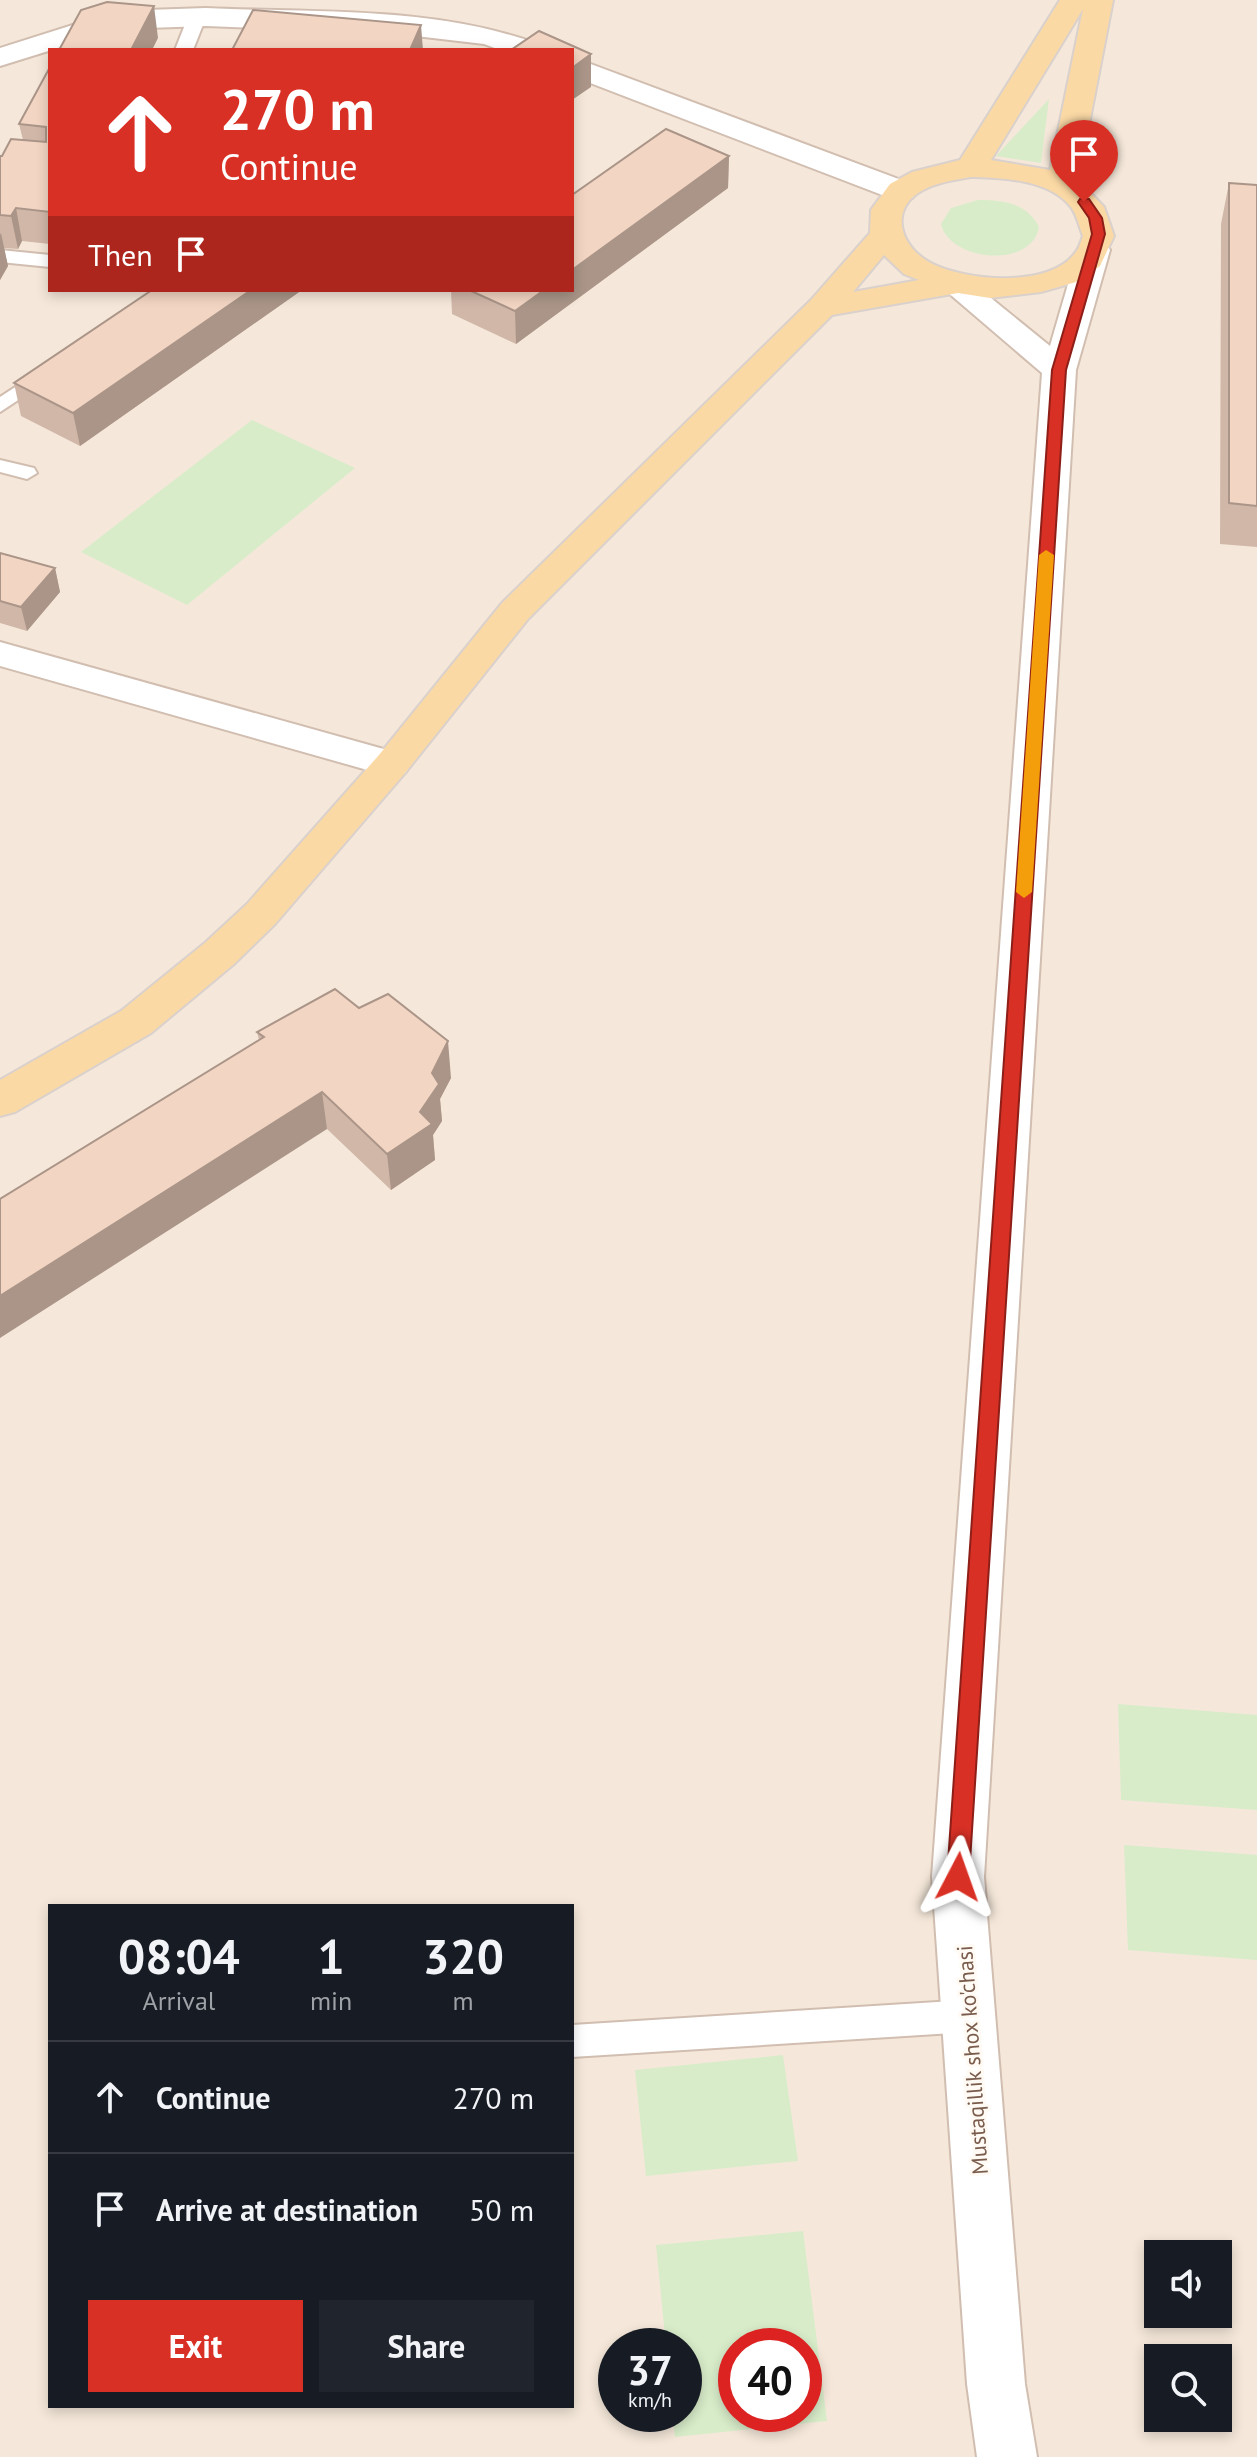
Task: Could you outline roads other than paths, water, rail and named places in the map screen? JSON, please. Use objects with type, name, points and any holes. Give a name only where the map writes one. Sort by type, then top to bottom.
[{"type":"main road","points":[[971,168],[1074,0]]},
{"type":"main road","points":[[1067,189],[1065,171],[1099,0]]},
{"type":"main road","points":[[971,168],[1016,171],[1038,176],[1067,189],[1084,202],[1095,218],[1099,234],[1094,250],[1079,267],[1055,280],[1024,288],[989,289],[954,284],[922,272],[898,255],[886,234],[884,219],[889,204],[901,191],[943,172],[971,168]]},
{"type":"main road","points":[[0,1100],[136,1022],[192,978],[261,914],[392,764],[515,611],[822,307],[886,234]]},
{"type":"main road","points":[[822,307],[954,284]]},
{"type":"street","points":[[0,57],[117,20],[197,17],[390,24],[489,36],[510,47]]},
{"type":"street","points":[[574,67],[901,191]]},
{"type":"street","name":"Mustaqillik shox ko'chasi","points":[[1007,2457],[996,2384],[958,1877],[1059,370],[1094,250]]},
{"type":"street","points":[[954,284],[1059,370]]},
{"type":"street","points":[[0,654],[392,764]]},
{"type":"lane","points":[[185,48],[197,17]]},
{"type":"lane","points":[[0,256],[48,261]]},
{"type":"lane","points":[[0,406],[61,361]]},
{"type":"lane","points":[[0,466],[27,473]]},
{"type":"lane","points":[[574,2041],[969,2016]]}]
